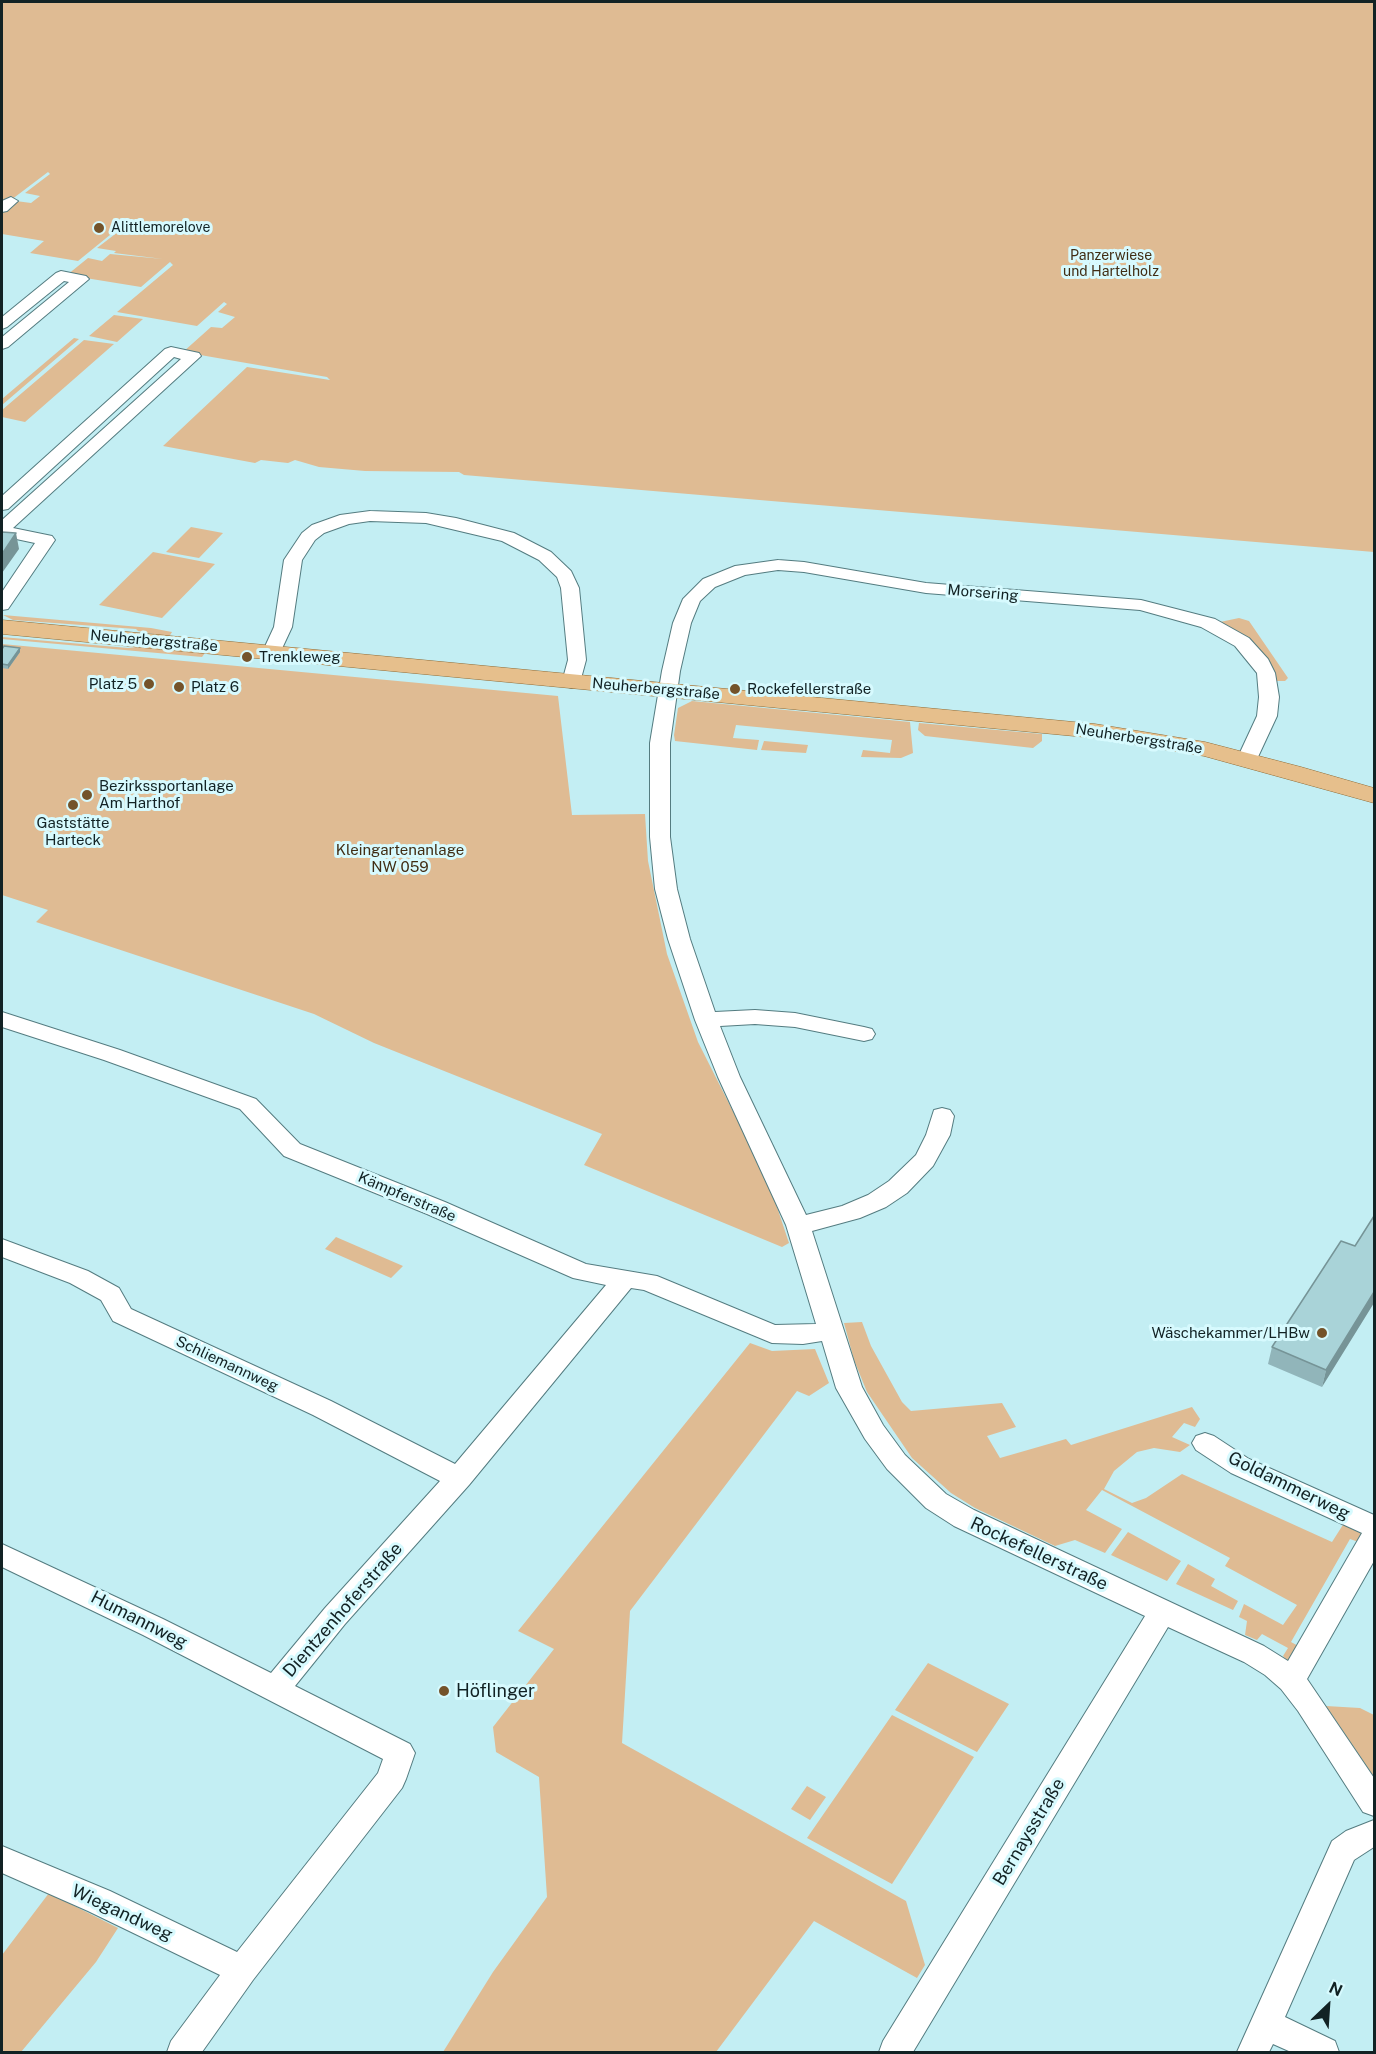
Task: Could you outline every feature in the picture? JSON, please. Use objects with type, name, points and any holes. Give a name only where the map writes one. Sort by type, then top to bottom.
[{"type":"main road","name":"Neuherbergstraße","points":[[2,627],[1095,731],[1175,744],[1246,759],[1374,796]]},
{"type":"street","points":[[2,344],[81,279],[61,276],[6,321]]},
{"type":"street","points":[[6,321],[30,321]]},
{"type":"street","points":[[2,505],[171,352],[193,356],[2,530]]},
{"type":"street","points":[[80,434],[102,437]]},
{"type":"street","points":[[271,653],[283,627],[292,560],[308,537],[327,525],[346,519],[370,516],[426,518],[456,523],[508,537],[545,556],[565,575],[570,588],[577,660],[572,682]]},
{"type":"street","points":[[2,530],[46,540],[2,605]]},
{"type":"street","name":"Morsering","points":[[668,690],[682,623],[692,599],[709,583],[741,570],[778,565],[804,567],[937,589],[1141,605],[1179,614],[1228,633],[1242,642],[1262,663],[1266,673],[1269,697],[1267,716],[1246,759]]},
{"type":"street","name":"Rockefellerstraße","points":[[668,690],[660,743],[660,837],[666,889],[679,939],[706,1020],[729,1077],[798,1225],[829,1331],[849,1388],[874,1432],[896,1462],[936,1501],[964,1518],[1254,1654],[1275,1667],[1308,1702],[1372,1793]]},
{"type":"street","points":[[706,1020],[755,1017],[795,1020],[864,1034]]},
{"type":"street","name":"Kämpferstraße","points":[[2,1019],[112,1054],[248,1104],[292,1150],[436,1208],[582,1272],[648,1282],[772,1334],[803,1335],[829,1331]]},
{"type":"street","points":[[798,1225],[822,1221],[851,1212],[877,1202],[898,1187],[925,1160],[938,1135],[942,1116]]},
{"type":"street","name":"Schliemannweg","points":[[2,1248],[79,1277],[110,1294],[122,1315],[322,1408],[459,1478]]},
{"type":"street","name":"Dientzenhoferstraße","points":[[183,2052],[242,1970],[391,1779],[400,1753],[274,1689],[335,1616],[459,1478],[626,1278]]},
{"type":"street","name":"Goldammerweg","points":[[1205,1443],[1240,1466],[1374,1527]]},
{"type":"street","points":[[1291,1682],[1374,1537]]},
{"type":"street","name":"Humannweg","points":[[2,1555],[95,1598],[274,1689]]},
{"type":"street","name":"Bernaysstraße","points":[[895,2052],[1163,1611]]},
{"type":"street","points":[[1323,2052],[1259,2038],[1343,1851],[1358,1840],[1374,1833]]},
{"type":"street","name":"Wiegandweg","points":[[2,1858],[99,1901],[242,1970]]},
{"type":"green space","name":"Panzerwiese und Hartelholz","points":[[2,2],[1374,2],[1374,552],[464,475],[459,472],[365,471],[319,467],[295,460],[288,463],[261,460],[255,463],[163,446],[247,367],[330,380],[327,377],[183,352],[211,327],[222,328],[235,317],[218,312],[227,304],[224,302],[197,326],[117,312],[173,265],[170,262],[141,287],[67,275],[88,258],[102,261],[110,254],[163,259],[114,253],[116,251],[97,248],[123,228],[121,226],[78,261],[30,253],[44,241],[2,234],[2,212],[16,201],[31,203],[40,196],[25,193],[50,174],[48,172],[7,203],[2,202]]},
{"type":"green space","points":[[114,315],[143,319],[117,342],[89,336]]},
{"type":"green space","points":[[74,338],[79,339],[2,405],[2,399]]},
{"type":"green space","points":[[84,340],[114,344],[25,422],[2,417],[2,410]]},
{"type":"green space","points":[[191,527],[223,533],[199,558],[166,552]]},
{"type":"green space","points":[[153,552],[215,564],[162,618],[99,605]]},
{"type":"green space","points":[[3,615],[151,628],[172,632],[169,637],[136,629],[13,620]]},
{"type":"green space","points":[[1239,618],[1249,621],[1288,678],[1285,681],[1276,681],[1220,622]]},
{"type":"green space","points":[[2,637],[205,653],[202,657],[2,639]]},
{"type":"green space","name":"Kleingartenanlage NW 059","points":[[2,644],[558,696],[572,815],[645,814],[648,861],[667,954],[698,1042],[755,1155],[789,1243],[782,1247],[584,1165],[602,1134],[374,1043],[314,1014],[36,922],[48,910],[2,895]]},
{"type":"green space","points":[[692,701],[910,722],[913,753],[901,758],[861,757],[863,750],[890,753],[892,740],[736,725],[733,738],[759,740],[757,750],[675,741],[678,708]]},
{"type":"green space","points":[[919,723],[1042,734],[1042,741],[1033,748],[925,736],[918,730]]},
{"type":"green space","points":[[764,741],[808,745],[806,753],[761,750]]},
{"type":"green space","points":[[336,1237],[403,1266],[391,1278],[325,1249]]},
{"type":"green space","points":[[862,1322],[871,1346],[902,1402],[911,1411],[1002,1403],[1016,1427],[987,1436],[1000,1458],[1066,1439],[1071,1445],[1192,1407],[1200,1419],[1195,1427],[1184,1423],[1172,1437],[1190,1445],[1180,1452],[1154,1448],[1137,1452],[1114,1471],[1104,1489],[1132,1503],[1146,1498],[1182,1474],[1332,1542],[1346,1520],[1364,1532],[1364,1544],[1350,1539],[1291,1642],[1302,1648],[1288,1662],[1283,1656],[1288,1648],[1262,1634],[1257,1640],[1245,1635],[1247,1621],[1239,1617],[1244,1604],[1283,1625],[1297,1605],[1225,1566],[1230,1558],[1102,1490],[1086,1510],[1122,1529],[1105,1553],[1075,1540],[1055,1546],[975,1508],[951,1493],[912,1458],[867,1392],[854,1360],[844,1323]]},
{"type":"green space","points":[[750,1343],[772,1351],[815,1349],[829,1383],[809,1396],[797,1391],[630,1611],[622,1743],[906,1901],[925,1965],[917,1978],[814,1921],[716,2052],[443,2052],[493,1972],[547,1897],[539,1777],[496,1752],[493,1727],[554,1649],[518,1631]]},
{"type":"green space","points":[[1128,1532],[1181,1561],[1167,1581],[1111,1555]]},
{"type":"green space","points":[[1188,1564],[1215,1579],[1211,1586],[1238,1601],[1233,1610],[1176,1584]]},
{"type":"green space","points":[[928,1663],[1009,1704],[977,1752],[895,1710]]},
{"type":"green space","points":[[1326,1706],[1360,1708],[1374,1715],[1374,1777]]},
{"type":"green space","points":[[892,1715],[974,1757],[892,1884],[807,1838]]},
{"type":"green space","points":[[807,1786],[826,1797],[810,1820],[791,1809]]},
{"type":"green space","points":[[49,1893],[118,1928],[96,1962],[21,2052],[2,2052],[2,1955]]},
{"type":"building","points":[[2,532],[16,533],[2,554]]},
{"type":"building","points":[[4,646],[20,648],[8,665],[2,664]]},
{"type":"building","name":"Wäschekammer/LHBw","points":[[1374,1216],[1374,1292],[1326,1370],[1272,1347],[1341,1241],[1355,1246]]},
{"type":"place","name":"Alittlemorelove","points":[[99,228]]},
{"type":"place","name":"Trenkleweg","points":[[247,657]]},
{"type":"place","name":"Platz 5","points":[[149,684]]},
{"type":"place","name":"Platz 6","points":[[179,687]]},
{"type":"place","name":"Rockefellerstraße","points":[[735,689]]},
{"type":"place","name":"Bezirkssportanlage Am Harthof","points":[[87,795]]},
{"type":"place","name":"Gaststätte Harteck","points":[[73,805]]},
{"type":"place","name":"Wäschekammer/LHBw","points":[[1322,1333]]},
{"type":"place","name":"Höflinger","points":[[444,1691]]}]
